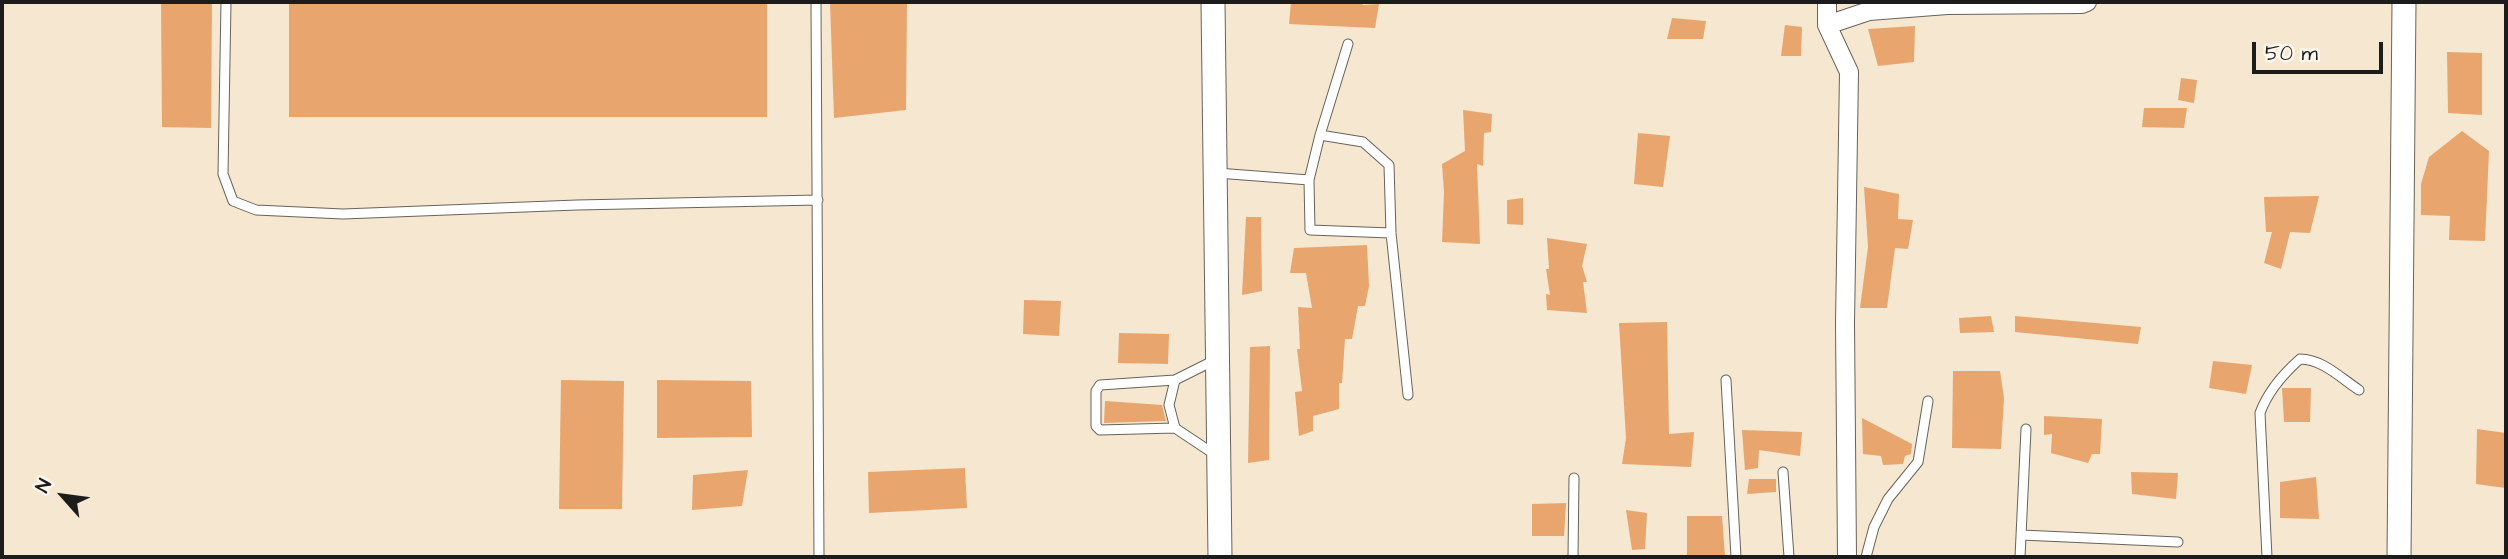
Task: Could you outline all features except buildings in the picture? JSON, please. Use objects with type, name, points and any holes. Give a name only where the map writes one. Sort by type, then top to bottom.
[{"type":"street","points":[[1213,2],[1220,557]]},
{"type":"street","points":[[1827,2],[1827,25],[1849,72],[1845,323],[1847,557]]},
{"type":"street","points":[[1827,25],[1869,11],[1947,5],[2087,2]]},
{"type":"street","points":[[2399,557],[2404,2]]},
{"type":"lane","points":[[226,2],[223,174],[233,201],[256,210],[343,214],[818,200]]},
{"type":"lane","points":[[816,2],[819,557]]},
{"type":"lane","points":[[1348,44],[1309,180],[1310,230],[1391,233]]},
{"type":"lane","points":[[1320,135],[1363,142],[1389,165],[1391,233],[1408,395]]},
{"type":"lane","points":[[1215,173],[1309,180]]},
{"type":"lane","points":[[1217,359],[1175,380],[1100,385],[1096,391],[1096,426],[1100,430],[1175,429],[1219,457]]},
{"type":"lane","points":[[2267,557],[2260,412],[2265,399],[2300,359],[2310,359],[2323,365],[2359,390]]},
{"type":"lane","points":[[1175,380],[1169,405],[1175,429]]},
{"type":"lane","points":[[1726,380],[1736,557]]},
{"type":"lane","points":[[1867,557],[1874,527],[1888,499],[1918,462],[1928,401]]},
{"type":"lane","points":[[2020,557],[2026,429]]},
{"type":"lane","points":[[1783,472],[1789,557]]},
{"type":"lane","points":[[1573,557],[1574,478]]},
{"type":"lane","points":[[2021,536],[2178,542]]}]
